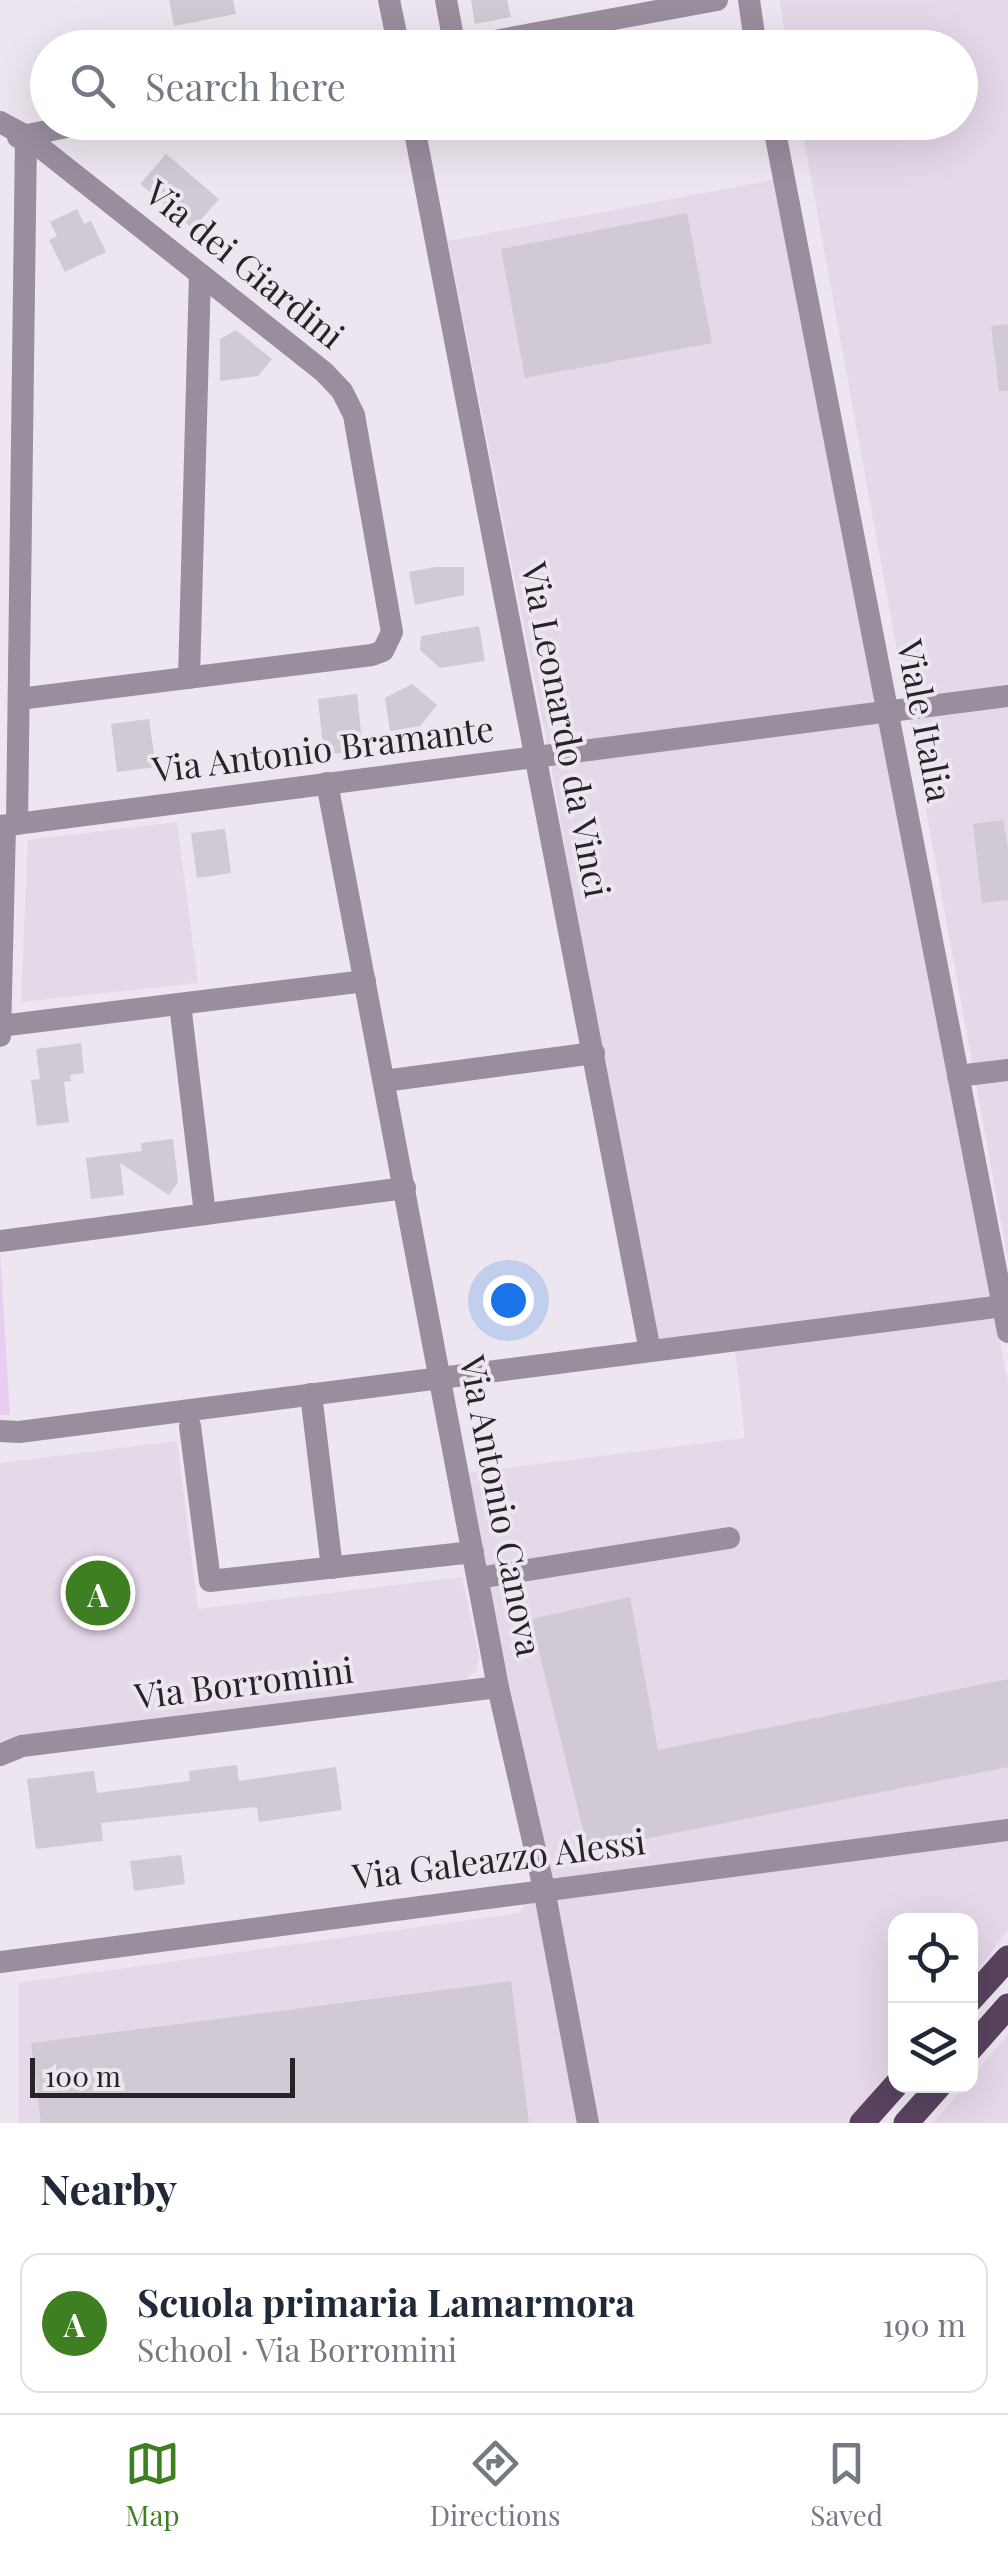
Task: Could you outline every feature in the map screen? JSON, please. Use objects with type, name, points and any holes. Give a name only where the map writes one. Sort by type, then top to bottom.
[{"type":"main road","points":[[978,1991],[1008,1958]]},
{"type":"main road","points":[[978,2040],[1008,2006]]},
{"type":"main road","points":[[862,2123],[889,2093]]},
{"type":"main road","points":[[906,2123],[933,2093]]},
{"type":"street","points":[[389,0],[395,30]]},
{"type":"street","points":[[446,0],[452,30]]},
{"type":"street","points":[[554,30],[717,0]]},
{"type":"street","name":"Via dei Giardini","points":[[0,122],[30,139]]},
{"type":"street","points":[[0,140],[30,135]]},
{"type":"street","points":[[0,1036],[1,870],[20,700],[26,136]]},
{"type":"street","name":"Via dei Giardini","points":[[20,700],[372,655],[383,650],[392,632],[354,414],[342,391],[324,372],[31,140]]},
{"type":"street","name":"Via Leonardo da Vinci","points":[[416,140],[650,1351]]},
{"type":"street","name":"Viale Italia","points":[[776,140],[1008,1332]]},
{"type":"street","points":[[189,678],[200,274]]},
{"type":"street","name":"Via Antonio Bramante","points":[[7,825],[1008,696]]},
{"type":"street","name":"Via Antonio Canova","points":[[328,783],[498,1687],[544,1889],[588,2123]]},
{"type":"street","points":[[0,1026],[365,981]]},
{"type":"street","points":[[180,1004],[205,1214]]},
{"type":"street","points":[[384,1081],[594,1053]]},
{"type":"street","points":[[958,1076],[1008,1070]]},
{"type":"street","points":[[0,1241],[405,1188]]},
{"type":"street","points":[[0,1431],[19,1432],[1003,1306]]},
{"type":"street","points":[[312,1394],[332,1568]]},
{"type":"street","points":[[190,1426],[210,1581],[473,1552]]},
{"type":"street","points":[[478,1578],[729,1538]]},
{"type":"street","name":"Via Borromini","points":[[0,1755],[22,1746],[498,1687]]},
{"type":"street","name":"Via Galeazzo Alessi","points":[[0,1962],[1008,1830]]},
{"type":"shaded area","points":[[779,0],[1008,0],[1008,1260],[804,140],[978,140],[978,30],[785,30]]},
{"type":"shaded area","points":[[778,179],[1008,1383],[1008,1929],[978,1970],[978,1913],[888,1913],[888,2085],[854,2123],[18,2123],[18,1983],[519,1913],[549,1873],[465,1473],[745,1438],[733,1330],[659,1341],[599,1055],[550,758],[448,241]]},
{"type":"shaded area","points":[[177,822],[198,983],[21,1002],[28,840]]},
{"type":"shaded area","points":[[0,1249],[10,1415],[0,1415]]},
{"type":"shaded area","points":[[177,1441],[198,1609],[462,1577],[479,1657],[476,1671],[463,1682],[0,1742],[0,1463]]},
{"type":"shaded area","points":[[1008,2034],[1008,2123],[933,2123],[959,2093],[978,2093],[978,2070]]},
{"type":"building","points":[[169,0],[233,0],[236,14],[174,26]]},
{"type":"building","points":[[471,0],[507,0],[511,17],[475,24]]},
{"type":"building","points":[[166,154],[219,199],[193,229],[140,184]]},
{"type":"building","points":[[77,209],[84,224],[91,221],[106,252],[65,272],[49,240],[57,236],[50,222]]},
{"type":"building","points":[[687,213],[712,343],[525,378],[501,249]]},
{"type":"building","points":[[1008,324],[1008,391],[999,391],[991,326]]},
{"type":"building","points":[[236,330],[272,359],[258,376],[220,381],[220,339]]},
{"type":"building","points":[[464,567],[464,595],[415,605],[409,572]]},
{"type":"building","points":[[479,626],[485,661],[440,668],[420,650],[421,636]]},
{"type":"building","points":[[412,684],[437,705],[420,726],[390,731],[385,698]]},
{"type":"building","points":[[357,694],[363,750],[324,755],[318,699]]},
{"type":"building","points":[[149,719],[156,767],[117,772],[111,724]]},
{"type":"building","points":[[1003,820],[1008,848],[1008,900],[982,903],[973,824]]},
{"type":"building","points":[[225,829],[231,873],[197,878],[191,833]]},
{"type":"building","points":[[81,1043],[84,1073],[70,1075],[71,1081],[64,1082],[69,1122],[37,1126],[31,1080],[40,1079],[36,1049]]},
{"type":"building","points":[[173,1139],[178,1182],[169,1195],[120,1163],[124,1195],[91,1199],[86,1158],[142,1151],[141,1143]]},
{"type":"building","points":[[630,1597],[658,1750],[1008,1679],[1008,1767],[588,1850],[531,1619]]},
{"type":"building","points":[[237,1765],[239,1781],[336,1767],[342,1810],[259,1822],[257,1807],[101,1823],[103,1841],[36,1849],[27,1779],[94,1771],[97,1793],[190,1781],[189,1771]]},
{"type":"building","points":[[181,1855],[185,1884],[134,1891],[130,1861]]},
{"type":"building","points":[[511,1981],[529,2123],[41,2123],[31,2043]]},
{"type":"place","name":"Scuola primaria Lamarmora","points":[[98,1593]]}]
